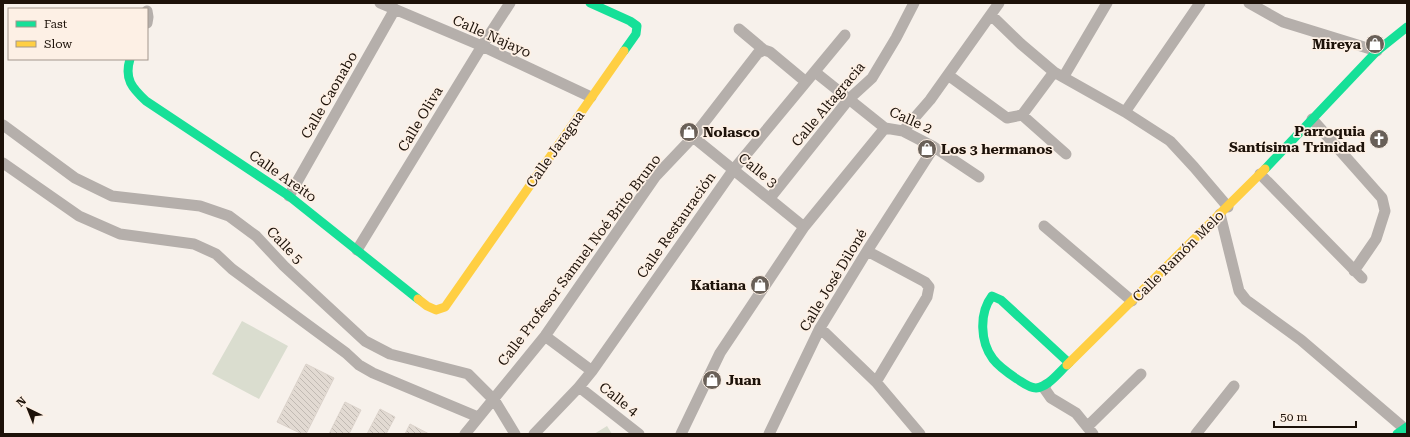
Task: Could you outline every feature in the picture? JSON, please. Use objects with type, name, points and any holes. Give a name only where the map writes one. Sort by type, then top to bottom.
[{"type":"street","name":"Calle Najayo","points":[[380,3],[482,46],[591,97]]},
{"type":"street","name":"Calle Oliva","points":[[357,250],[510,3]]},
{"type":"street","name":"Calle Jaragua","points":[[436,310],[445,307],[636,34],[637,26],[630,21],[590,3]]},
{"type":"street","name":"Calle Altagracia","points":[[770,198],[849,99],[872,78],[896,38],[914,3]]},
{"type":"street","points":[[903,131],[930,100],[999,3]]},
{"type":"street","points":[[948,75],[1007,118],[1022,115],[1059,74],[1107,3]]},
{"type":"street","points":[[1125,112],[1200,3]]},
{"type":"street","points":[[1249,3],[1283,22],[1377,51]]},
{"type":"street","name":"Calle Caonabo","points":[[289,196],[395,10]]},
{"type":"street","points":[[991,15],[1021,44],[1059,74],[1125,112],[1170,141],[1194,167],[1224,210],[1239,291],[1242,296],[1301,340],[1403,430]]},
{"type":"street","name":"Calle Ramón Melo","points":[[1046,385],[1260,174],[1377,51],[1407,27]]},
{"type":"street","points":[[739,30],[764,50],[770,52],[806,82]]},
{"type":"street","name":"Calle Restauración","points":[[534,434],[579,387],[592,371],[734,169],[845,35]]},
{"type":"street","name":"Calle Profesor Samuel Noé Brito Bruno","points":[[464,434],[545,336],[655,178],[693,137],[758,53],[764,50]]},
{"type":"street","name":"Calle Areito","points":[[130,60],[127,67],[134,91],[146,101],[289,196],[427,306],[436,310]]},
{"type":"street","name":"Calle 2","points":[[815,72],[885,128],[903,131],[934,147],[979,177]]},
{"type":"street","points":[[1022,115],[1066,154]]},
{"type":"street","points":[[1260,174],[1358,275],[1376,239],[1385,212],[1382,198],[1312,119]]},
{"type":"street","name":"Calle 5","points":[[3,125],[75,178],[112,196],[200,206],[229,216],[256,236],[284,266],[366,341],[390,354],[468,374],[493,399],[515,434]]},
{"type":"street","points":[[681,434],[720,353],[804,227],[885,128]]},
{"type":"street","name":"Calle 3","points":[[693,137],[804,227]]},
{"type":"street","name":"Calle José Diloné","points":[[769,434],[820,328],[867,251],[934,147]]},
{"type":"street","points":[[3,163],[79,216],[120,234],[194,244],[216,254],[232,269],[346,352],[359,365],[373,373],[478,417]]},
{"type":"street","points":[[1044,226],[1132,301]]},
{"type":"street","points":[[867,251],[925,282],[929,287],[927,296],[876,382]]},
{"type":"street","points":[[1069,363],[1001,300],[992,296],[988,301],[982,321],[986,346],[993,359],[1003,369],[1026,385],[1035,388],[1046,385],[1044,388],[1051,398],[1076,413],[1091,430],[1141,374]]},
{"type":"street","points":[[820,328],[876,382],[920,434]]},
{"type":"street","name":"Calle 4","points":[[545,336],[592,371]]},
{"type":"street","points":[[1196,434],[1234,386]]},
{"type":"street","name":"Calle 4","points":[[579,387],[639,434]]},
{"type":"shaded area","points":[[242,321],[288,346],[259,399],[212,374]]},
{"type":"shaded area","points":[[607,426],[612,434],[594,434]]},
{"type":"building","points":[[306,364],[334,378],[306,434],[302,434],[277,422]]},
{"type":"building","points":[[345,402],[361,410],[349,434],[329,434]]},
{"type":"building","points":[[380,409],[395,417],[386,434],[367,434]]},
{"type":"building","points":[[410,424],[429,434],[405,434]]},
{"type":"traffic: fast","points":[[590,3],[630,21],[637,26],[636,34],[624,51]]},
{"type":"traffic: fast","points":[[1265,169],[1377,51],[1407,27]]},
{"type":"traffic: fast","points":[[130,60],[128,72],[130,83],[146,101],[289,196],[418,299]]},
{"type":"traffic: fast","points":[[1067,365],[1045,385],[1036,388],[1023,383],[998,365],[989,352],[983,328],[985,311],[992,296],[1001,300],[1069,363]]},
{"type":"traffic: fast","points":[[1397,434],[1407,427]]},
{"type":"traffic: slow","points":[[418,299],[427,306],[436,310],[445,307],[624,51]]},
{"type":"traffic: slow","points":[[1067,365],[1265,169]]},
{"type":"place","name":"Mireya","points":[[1375,44]]},
{"type":"place","name":"Nolasco","points":[[689,132]]},
{"type":"place","name":"Parroquia Santísima Trinidad","points":[[1379,139]]},
{"type":"place","name":"Los 3 hermanos","points":[[927,149]]},
{"type":"place","name":"Katiana","points":[[760,285]]},
{"type":"place","name":"Juan","points":[[712,380]]}]
